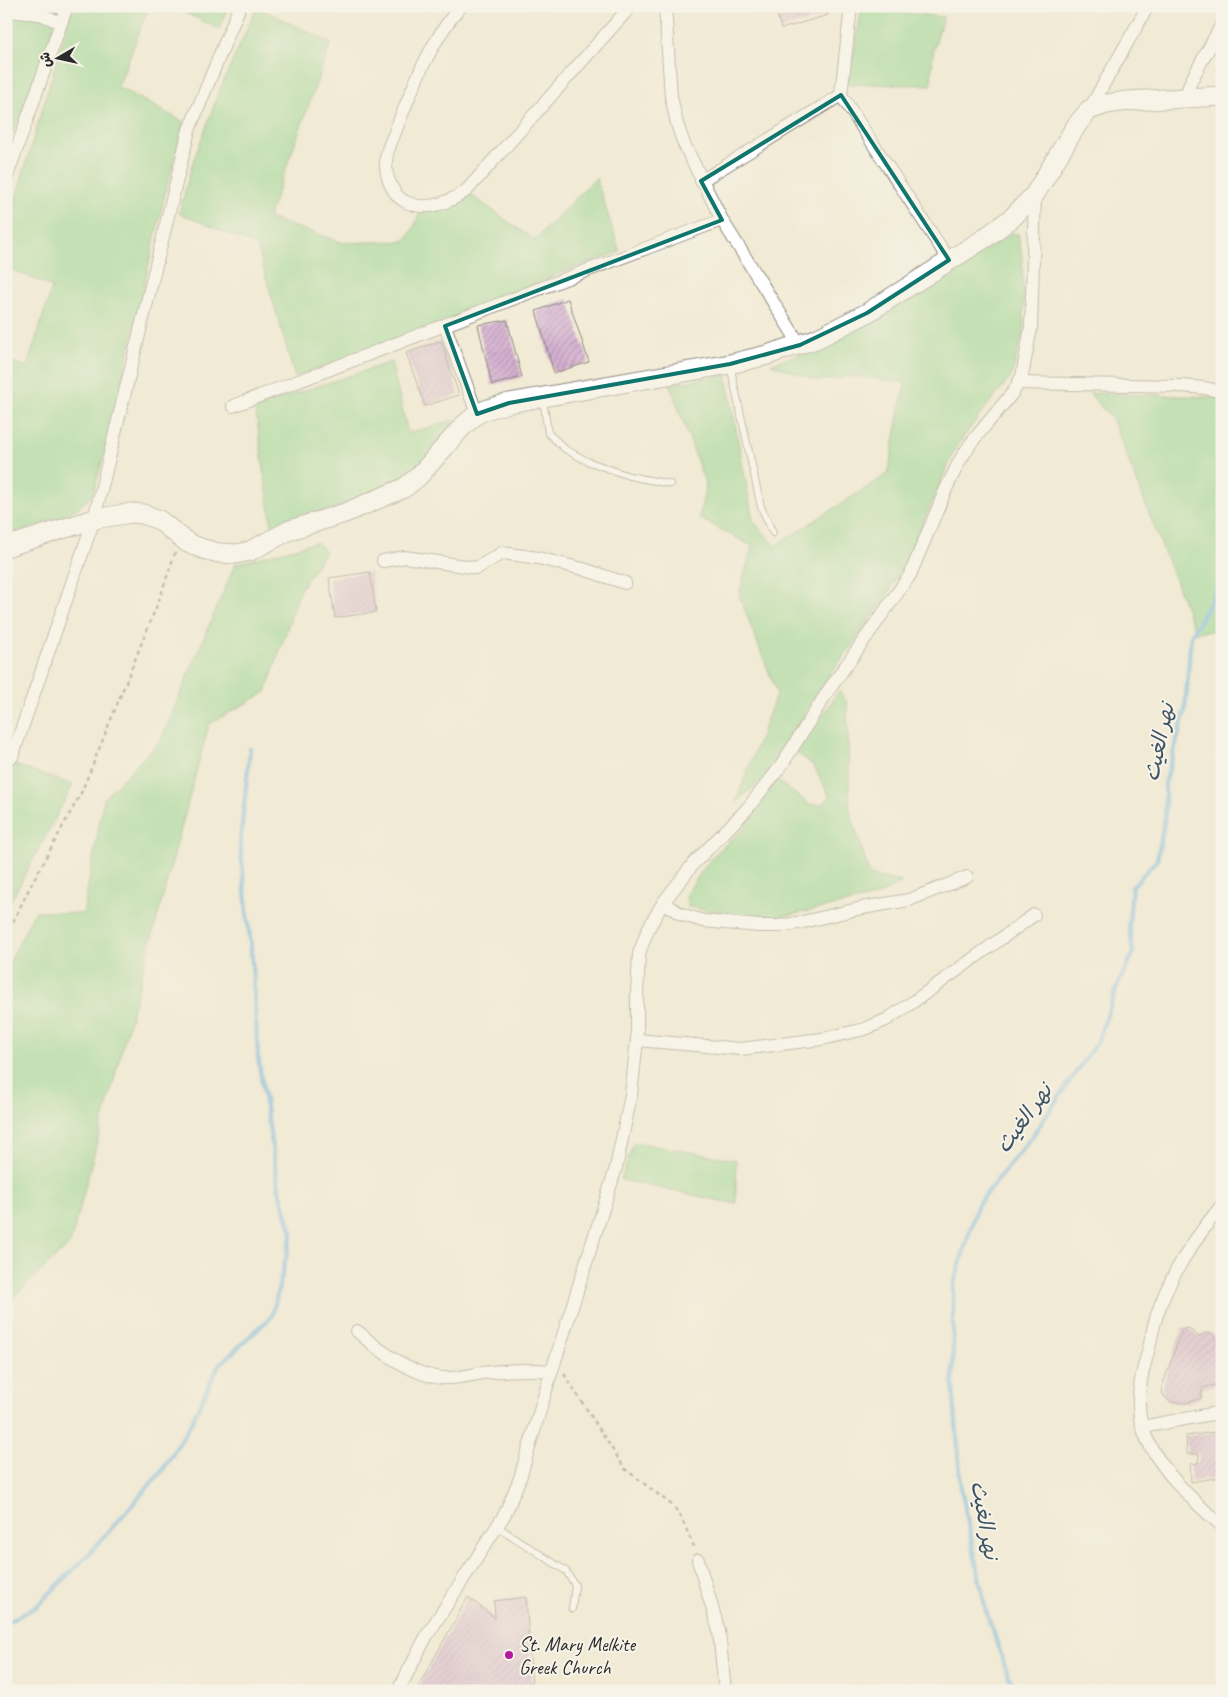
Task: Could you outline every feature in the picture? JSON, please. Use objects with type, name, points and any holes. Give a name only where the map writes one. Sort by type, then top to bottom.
[{"type":"street","points":[[6,179],[67,6]]},
{"type":"street","points":[[12,758],[94,519],[189,130],[240,6]]},
{"type":"street","points":[[462,6],[443,31],[411,90],[385,162],[390,183],[400,198],[412,205],[428,206],[441,204],[454,199],[468,190],[631,6]]},
{"type":"street","points":[[665,6],[670,86],[675,115],[684,144],[722,220],[800,345]]},
{"type":"street","points":[[851,6],[841,95],[949,260]]},
{"type":"street","points":[[6,547],[94,519],[131,513],[143,514],[159,520],[188,543],[211,551],[244,553],[262,546],[290,530],[345,514],[404,488],[419,476],[464,424],[477,414],[488,409],[509,403],[767,356],[800,345],[842,327],[985,238],[1012,218],[1035,194],[1076,126],[1089,110],[1148,6]]},
{"type":"street","points":[[6,11],[40,14],[61,23]]},
{"type":"street","points":[[1185,97],[1190,81],[1222,24]]},
{"type":"street","points":[[701,181],[841,95]]},
{"type":"street","points":[[1089,110],[1106,104],[1128,101],[1222,96]]},
{"type":"street","points":[[398,1691],[426,1637],[498,1527],[520,1478],[553,1366],[616,1168],[631,1095],[638,1040],[637,994],[640,954],[648,929],[662,902],[693,864],[747,809],[782,766],[828,691],[910,575],[959,462],[971,443],[1014,390],[1022,376],[1031,328],[1035,194]]},
{"type":"street","points":[[233,406],[722,220]]},
{"type":"street","points":[[445,326],[477,414]]},
{"type":"street","points":[[1018,383],[1181,386],[1222,392]]},
{"type":"street","points":[[383,561],[405,557],[478,568],[502,553],[538,558],[583,569],[625,583]]},
{"type":"street","points":[[662,902],[681,914],[703,921],[779,926],[909,900],[967,877]]},
{"type":"street","points":[[638,1040],[742,1049],[822,1039],[864,1029],[886,1020],[913,1002],[1034,915]]},
{"type":"street","points":[[1222,1205],[1196,1237],[1169,1284],[1156,1316],[1141,1378],[1139,1403],[1142,1427],[1153,1450],[1184,1491],[1222,1526]]},
{"type":"street","points":[[357,1331],[368,1341],[413,1369],[436,1377],[453,1378],[506,1370],[553,1366]]},
{"type":"street","points":[[1142,1427],[1222,1412]]},
{"type":"street","points":[[698,1560],[719,1630],[725,1691]]},
{"type":"lane","points":[[730,364],[761,507],[773,533]]},
{"type":"lane","points":[[543,397],[548,433],[565,449],[587,461],[629,476],[670,484]]},
{"type":"lane","points":[[498,1527],[566,1571],[575,1585],[572,1609]]},
{"type":"path","points":[[6,936],[30,887],[81,793],[159,600],[180,537]]},
{"type":"path","points":[[553,1366],[625,1469],[672,1505],[680,1515],[691,1538],[698,1560]]},
{"type":"highlighted area","points":[[841,95],[949,260],[867,313],[800,345],[730,364],[509,403],[477,414],[445,326],[722,220],[701,181]]},
{"type":"green space","points":[[6,6],[60,6],[27,101],[6,147]]},
{"type":"green space","points":[[73,6],[149,6],[118,87],[184,122],[165,194],[112,425],[93,494],[78,508],[56,519],[6,537],[6,360],[27,367],[52,287],[6,267],[6,231]]},
{"type":"green space","points":[[171,6],[228,6],[219,29]]},
{"type":"green space","points":[[257,7],[331,43],[268,218],[344,243],[405,241],[414,227],[421,210],[471,195],[534,240],[596,178],[620,252],[571,269],[443,322],[295,377],[257,246],[179,213],[192,165],[221,87]]},
{"type":"green space","points":[[862,8],[943,17],[933,52],[931,85],[848,84]]},
{"type":"green space","points":[[1010,233],[1018,234],[1022,257],[1024,330],[1011,377],[956,447],[919,532],[886,598],[822,686],[766,776],[735,803],[777,693],[739,595],[752,546],[699,518],[706,486],[670,384],[726,375],[753,521],[775,546],[888,474],[905,383],[855,376],[819,381],[771,364],[816,348],[945,270],[989,248]]},
{"type":"green space","points":[[391,362],[408,433],[455,420],[425,459],[393,487],[293,523],[272,527],[255,407]]},
{"type":"green space","points":[[1089,393],[1222,399],[1222,630],[1195,632],[1113,420]]},
{"type":"green space","points":[[317,542],[325,552],[300,590],[266,692],[209,724],[70,1244],[6,1304],[6,969],[35,911],[83,914],[104,798],[161,740],[235,564]]},
{"type":"green space","points":[[839,691],[847,702],[850,811],[870,875],[902,882],[875,897],[780,917],[734,915],[688,907],[686,894],[712,857],[742,830],[775,779],[810,805],[824,804],[829,795],[814,766],[797,753]]},
{"type":"green space","points":[[6,762],[73,785],[6,910]]},
{"type":"green space","points":[[634,1142],[736,1160],[736,1204],[621,1180]]},
{"type":"building","points":[[775,6],[826,6],[828,15],[781,29]]},
{"type":"building","points":[[568,299],[589,362],[554,373],[536,311]]},
{"type":"building","points":[[507,320],[522,377],[492,385],[478,325]]},
{"type":"building","points":[[441,341],[459,395],[425,406],[406,353]]},
{"type":"building","points":[[370,572],[376,612],[335,618],[329,578]]},
{"type":"building","points":[[1189,1328],[1199,1337],[1204,1333],[1211,1333],[1217,1338],[1217,1343],[1222,1343],[1222,1383],[1202,1388],[1201,1398],[1186,1403],[1170,1402],[1163,1395],[1162,1387],[1182,1329]]},
{"type":"building","points":[[1222,1431],[1221,1477],[1191,1482],[1190,1464],[1198,1463],[1199,1454],[1187,1454],[1186,1436]]},
{"type":"building","points":[[468,1597],[495,1618],[494,1601],[526,1597],[532,1685],[520,1686],[505,1691],[426,1691],[418,1687]]},
{"type":"waterway","name":"نهر الغيث","points":[[1016,1691],[1008,1675],[986,1611],[961,1488],[953,1385],[953,1287],[978,1204],[1031,1138],[1098,1040],[1119,982],[1133,954],[1129,924],[1132,887],[1157,860],[1165,817],[1165,783],[1185,711],[1191,636],[1222,580]]},
{"type":"waterway","points":[[6,1623],[37,1606],[88,1555],[162,1471],[189,1427],[219,1365],[272,1316],[292,1233],[279,1189],[258,1057],[252,959],[240,844],[250,749]]},
{"type":"place","name":"St. Mary Melkite Greek Church","points":[[509,1655]]}]
